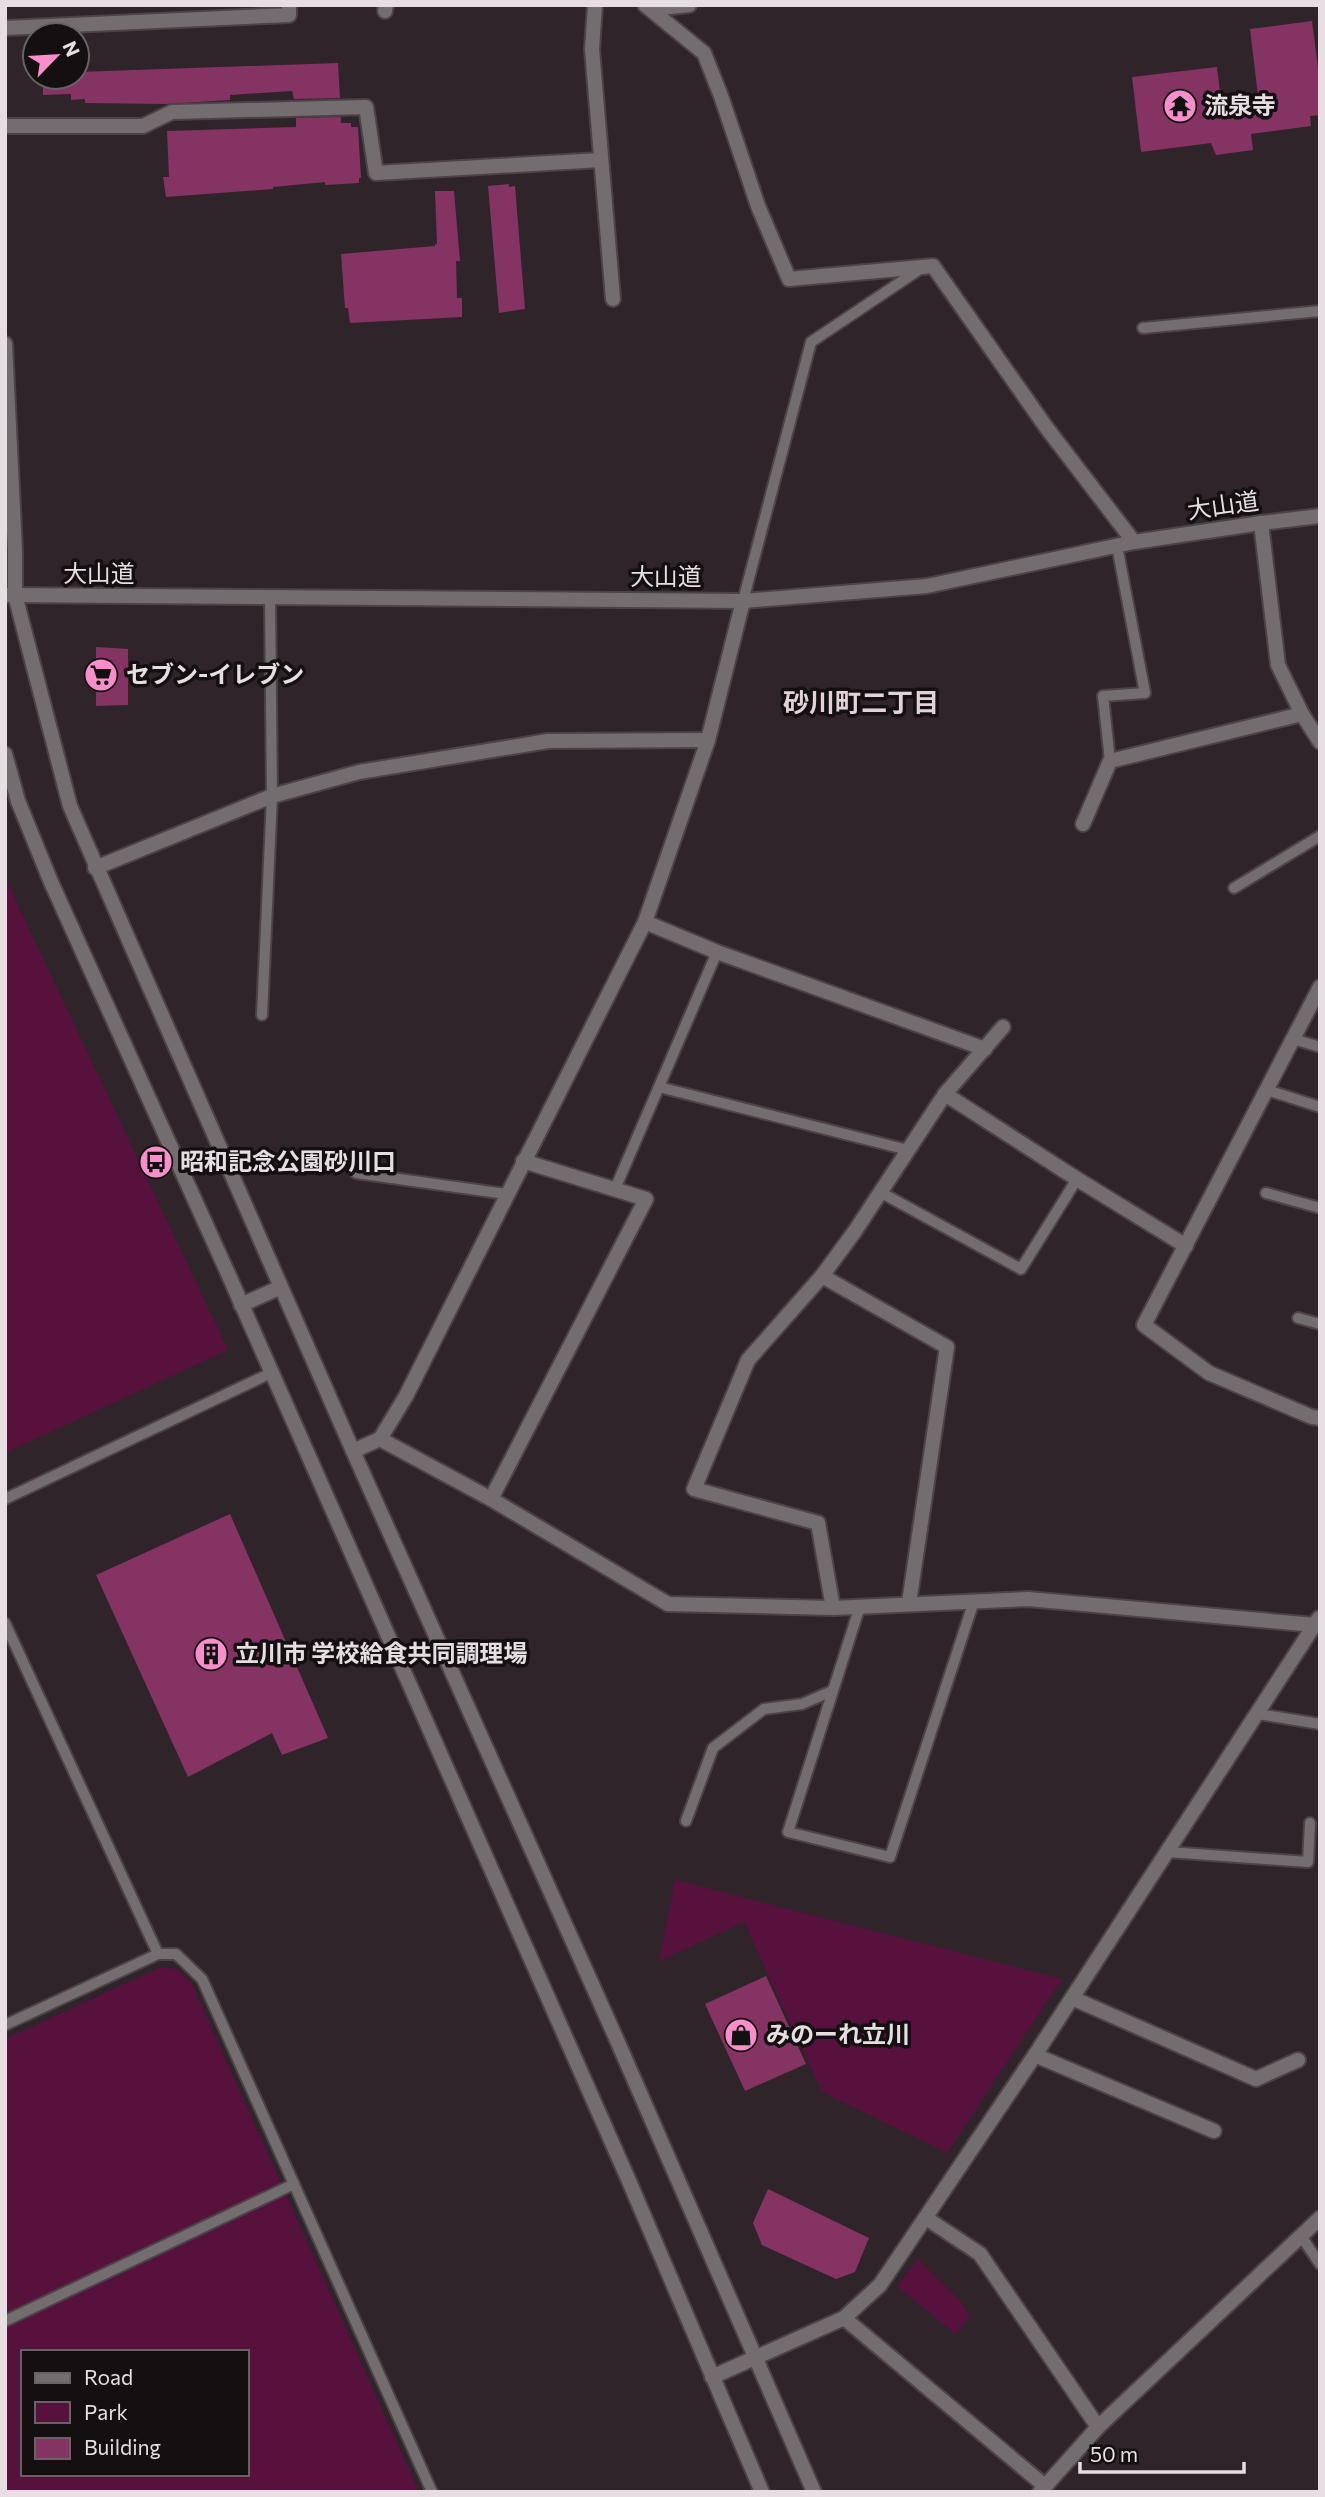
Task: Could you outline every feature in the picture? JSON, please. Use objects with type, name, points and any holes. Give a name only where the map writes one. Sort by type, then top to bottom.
[{"type":"street","points":[[5,28],[289,15],[289,5]]},
{"type":"street","points":[[595,5],[592,49],[612,299]]},
{"type":"street","points":[[648,7],[689,5]]},
{"type":"street","points":[[648,7],[704,53],[758,206],[789,279],[933,266],[1046,427],[1134,542]]},
{"type":"street","points":[[5,126],[143,126],[172,112],[366,107],[376,173],[601,160]]},
{"type":"street","points":[[5,344],[15,538],[10,595],[70,806],[95,868],[757,2358],[814,2492]]},
{"type":"street","name":"大山道","points":[[10,595],[743,601],[927,586],[1134,542],[1320,516]]},
{"type":"street","points":[[1261,523],[1278,665],[1302,714],[1320,742]]},
{"type":"street","points":[[353,1451],[380,1439],[406,1396],[645,922],[708,740],[743,601]]},
{"type":"street","points":[[1083,824],[1110,761],[1302,714]]},
{"type":"street","points":[[95,868],[272,796],[359,772],[548,741],[708,740]]},
{"type":"street","points":[[5,754],[18,801],[51,882],[629,2181],[762,2492]]},
{"type":"street","points":[[645,922],[717,952],[985,1049]]},
{"type":"street","points":[[1320,987],[1144,1325],[1209,1373],[1320,1418]]},
{"type":"street","points":[[833,1608],[818,1523],[694,1489],[748,1360],[822,1276],[946,1094],[1003,1027]]},
{"type":"street","points":[[946,1094],[1186,1246]]},
{"type":"street","points":[[491,1499],[646,1199],[523,1161]]},
{"type":"street","points":[[822,1276],[947,1347],[909,1604]]},
{"type":"street","points":[[241,1305],[281,1287]]},
{"type":"street","points":[[380,1439],[491,1499],[668,1604],[833,1608],[1028,1599],[1317,1621],[1035,2055],[880,2285],[844,2318],[712,2377]]},
{"type":"street","points":[[1072,1998],[1256,2079],[1298,2060]]},
{"type":"street","points":[[1035,2055],[1214,2132]]},
{"type":"street","points":[[926,2218],[980,2254],[1098,2427]]},
{"type":"street","points":[[844,2318],[1043,2489],[1098,2427],[1320,2218]]},
{"type":"lane","points":[[743,601],[811,342],[922,267]]},
{"type":"lane","points":[[1143,328],[1320,311]]},
{"type":"lane","points":[[1110,761],[1103,696],[1145,693],[1117,546]]},
{"type":"lane","points":[[262,1015],[272,796],[270,597]]},
{"type":"lane","points":[[1234,888],[1320,836]]},
{"type":"lane","points":[[615,1189],[717,952]]},
{"type":"lane","points":[[1293,1039],[1320,1047]]},
{"type":"lane","points":[[659,1087],[908,1150]]},
{"type":"lane","points":[[1267,1090],[1320,1107]]},
{"type":"lane","points":[[356,1173],[506,1194]]},
{"type":"lane","points":[[880,1192],[1021,1269],[1077,1179]]},
{"type":"lane","points":[[1266,1193],[1320,1208]]},
{"type":"lane","points":[[1298,1318],[1320,1324]]},
{"type":"lane","points":[[5,1499],[271,1373]]},
{"type":"lane","points":[[860,1606],[788,1832],[890,1857],[974,1601]]},
{"type":"lane","points":[[5,1623],[158,1954]]},
{"type":"lane","points":[[686,1821],[713,1748],[764,1709],[802,1704],[832,1691]]},
{"type":"lane","points":[[1258,1714],[1320,1724]]},
{"type":"lane","points":[[1168,1852],[1308,1862],[1310,1823]]},
{"type":"lane","points":[[5,2025],[158,1954],[176,1954],[202,1979],[432,2492]]},
{"type":"lane","points":[[5,2321],[294,2184]]},
{"type":"lane","points":[[1301,2236],[1320,2264]]},
{"type":"green space","points":[[5,878],[228,1350],[5,1453]]},
{"type":"green space","points":[[675,1880],[1062,1979],[947,2153],[822,2092],[744,1922],[659,1961]]},
{"type":"green space","points":[[161,1967],[176,1969],[191,1982],[419,2492],[5,2492],[5,2039]]},
{"type":"green space","points":[[918,2259],[960,2300],[970,2317],[955,2334],[897,2286]]},
{"type":"building","points":[[1312,21],[1320,83],[1320,115],[1310,116],[1311,126],[1251,134],[1253,150],[1216,155],[1211,143],[1141,152],[1132,77],[1217,67],[1221,101],[1258,96],[1250,29]]},
{"type":"building","points":[[338,63],[340,98],[294,99],[292,91],[230,95],[230,100],[166,104],[85,103],[85,99],[71,100],[71,94],[43,95],[43,91],[91,91],[91,72]]},
{"type":"building","points":[[341,117],[341,123],[351,123],[351,127],[358,127],[359,183],[325,185],[325,182],[166,197],[163,177],[169,177],[167,131],[296,127],[296,118]]},
{"type":"building","points":[[509,184],[509,187],[515,186],[525,309],[499,313],[488,186]]},
{"type":"building","points":[[435,191],[454,191],[460,261],[456,261],[457,298],[462,298],[462,317],[350,323],[348,308],[345,308],[341,254],[435,246]]},
{"type":"building","points":[[96,647],[128,649],[128,705],[96,706]]},
{"type":"building","name":"立川市 学校給食共同調理場","points":[[230,1514],[328,1738],[282,1755],[272,1733],[188,1777],[96,1575]]},
{"type":"building","points":[[766,1976],[806,2064],[745,2091],[705,2004]]},
{"type":"building","points":[[768,2189],[869,2238],[855,2272],[836,2279],[762,2245],[753,2223]]},
{"type":"place","name":"流泉寺","points":[[1180,106]]},
{"type":"place","name":"セブン-イレブン","points":[[101,675]]},
{"type":"place","name":"昭和記念公園砂川口","points":[[156,1162]]},
{"type":"place","name":"立川市 学校給食共同調理場","points":[[211,1654]]},
{"type":"place","name":"みのーれ立川","points":[[741,2035]]},
{"type":"district","name":"砂川町二丁目","points":[[861,703]]}]
